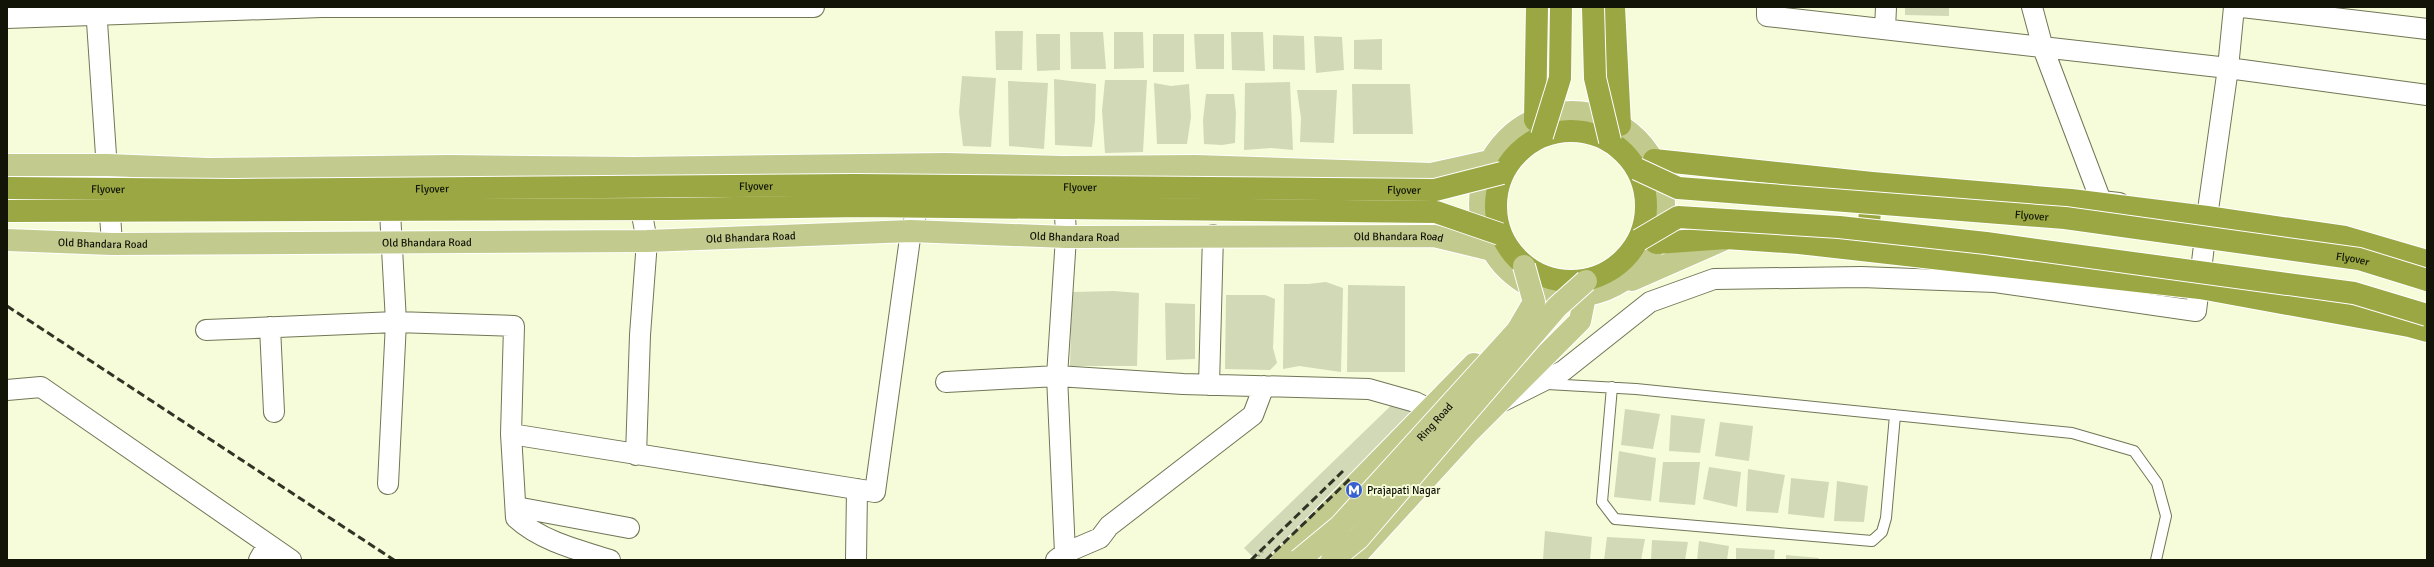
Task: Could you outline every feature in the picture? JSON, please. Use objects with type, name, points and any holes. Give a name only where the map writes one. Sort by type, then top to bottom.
[{"type":"highway","points":[[1537,7],[1538,128]]},
{"type":"highway","points":[[1538,128],[1560,78],[1561,7]]},
{"type":"highway","points":[[1593,7],[1595,78],[1615,133]]},
{"type":"highway","points":[[1614,7],[1615,133]]},
{"type":"highway","name":"Flyover","points":[[7,188],[234,190],[855,185],[1436,190],[1496,167],[1517,154],[1538,128],[1564,131],[1615,133],[1625,153],[1645,164],[1678,188],[2065,218],[2359,259],[2427,280]]},
{"type":"highway","points":[[1645,164],[2071,200],[2207,217],[2345,237],[2427,261]]},
{"type":"highway","name":"Flyover","points":[[1645,164],[1648,242]]},
{"type":"highway","name":"Flyover","points":[[1496,167],[1496,242]]},
{"type":"highway","points":[[1867,251],[1872,183]]},
{"type":"highway","name":"Flyover","points":[[7,211],[672,209],[862,206],[1436,212],[1496,242],[1510,252],[1522,273],[1585,288],[1626,259],[1678,218],[1839,227],[1986,242],[2354,293],[2427,315]]},
{"type":"highway","points":[[1648,242],[1726,238],[1799,243],[2200,288],[2409,326],[2427,331]]},
{"type":"main road","points":[[7,165],[108,165],[208,169],[387,167],[634,168],[945,164],[1063,167],[1196,166],[1431,174],[1496,167]]},
{"type":"main road","name":"Old Bhandara Road","points":[[7,240],[112,244],[392,241],[647,241],[911,232],[1066,237],[1214,235],[1434,236],[1496,242]]},
{"type":"main road","points":[[1352,560],[1498,403],[1580,321],[1636,277],[1726,238]]},
{"type":"main road","name":"Ring Road","points":[[1282,560],[1474,364],[1525,306],[1522,273]]},
{"type":"main road","name":"Ring Road","points":[[1299,560],[1340,526],[1518,331],[1534,302],[1522,273]]},
{"type":"main road","points":[[1580,321],[1585,288]]},
{"type":"main road","name":"Ring Road","points":[[1332,560],[1358,539],[1557,307],[1585,288]]},
{"type":"street","points":[[7,18],[96,10],[322,7],[814,7]]},
{"type":"street","points":[[1767,7],[1767,16],[2228,68],[2427,95]]},
{"type":"street","points":[[1886,7],[1886,29]]},
{"type":"street","points":[[2032,7],[2043,48],[2101,201],[2207,217]]},
{"type":"street","points":[[1498,403],[1541,384],[1563,371],[1650,302],[1714,279],[1861,277],[1995,282],[2196,311],[2200,288],[2207,217],[2228,68],[2234,7]]},
{"type":"street","points":[[2242,7],[2427,28]]},
{"type":"street","points":[[96,10],[108,165],[112,244]]},
{"type":"street","points":[[511,434],[875,492],[911,232],[918,208],[912,165]]},
{"type":"street","points":[[387,167],[396,322],[388,484]]},
{"type":"street","points":[[1063,167],[1066,237],[1057,376],[1061,556],[1100,538],[1109,526],[1253,415],[1264,386]]},
{"type":"street","points":[[634,168],[647,241],[640,335],[636,455]]},
{"type":"street","points":[[1209,385],[1214,235]]},
{"type":"street","points":[[206,330],[396,322],[514,326],[511,434],[516,518],[527,528],[572,548],[610,560]]},
{"type":"street","points":[[270,327],[274,412]]},
{"type":"street","points":[[946,382],[1057,376],[1209,385],[1369,389],[1416,402],[1429,409]]},
{"type":"street","points":[[7,390],[41,387],[263,552],[290,560]]},
{"type":"street","points":[[856,560],[857,489]]},
{"type":"street","points":[[516,507],[629,528]]},
{"type":"lane","points":[[1541,384],[1612,387],[2072,433],[2134,451],[2157,483],[2166,516],[2156,560]]},
{"type":"lane","points":[[1612,387],[1602,502],[1615,519],[1872,541],[1882,532],[1886,518],[1895,415]]},
{"type":"building","points":[[1905,7],[1949,7],[1949,16],[1905,15]]},
{"type":"building","points":[[995,31],[1023,31],[1022,70],[996,70]]},
{"type":"building","points":[[1070,32],[1103,32],[1106,69],[1071,69]]},
{"type":"building","points":[[1114,32],[1143,32],[1144,68],[1114,69]]},
{"type":"building","points":[[1231,32],[1263,32],[1265,71],[1232,70]]},
{"type":"building","points":[[1036,34],[1060,34],[1060,70],[1037,71]]},
{"type":"building","points":[[1153,34],[1184,34],[1184,72],[1153,72]]},
{"type":"building","points":[[1194,34],[1224,34],[1224,69],[1196,69]]},
{"type":"building","points":[[1273,35],[1304,36],[1305,70],[1273,69]]},
{"type":"building","points":[[1314,36],[1342,37],[1344,70],[1316,73]]},
{"type":"building","points":[[1382,39],[1382,70],[1354,69],[1354,40]]},
{"type":"building","points":[[962,76],[996,78],[991,147],[963,146],[959,112]]},
{"type":"building","points":[[1054,79],[1096,84],[1095,120],[1092,147],[1055,145]]},
{"type":"building","points":[[1105,80],[1147,80],[1143,152],[1105,153],[1102,111]]},
{"type":"building","points":[[1008,81],[1048,83],[1044,149],[1009,146]]},
{"type":"building","points":[[1290,82],[1293,150],[1271,148],[1244,150],[1245,83]]},
{"type":"building","points":[[1154,83],[1171,86],[1189,84],[1191,117],[1187,144],[1157,144]]},
{"type":"building","points":[[1352,84],[1410,84],[1413,134],[1353,134]]},
{"type":"building","points":[[1297,90],[1337,90],[1334,143],[1300,142],[1301,118]]},
{"type":"building","points":[[1206,94],[1234,94],[1236,113],[1235,143],[1222,145],[1204,144],[1203,120]]},
{"type":"building","points":[[1326,282],[1343,288],[1341,372],[1299,366],[1283,369],[1284,284]]},
{"type":"building","points":[[1348,285],[1405,286],[1405,372],[1347,372]]},
{"type":"building","points":[[1114,291],[1139,293],[1137,366],[1070,366],[1072,292]]},
{"type":"building","points":[[1226,295],[1265,295],[1275,299],[1273,348],[1277,363],[1270,370],[1225,369]]},
{"type":"building","points":[[1165,303],[1195,304],[1195,359],[1166,360]]},
{"type":"building","points":[[1405,392],[1449,436],[1320,560],[1256,560],[1244,548]]},
{"type":"building","points":[[1625,409],[1660,414],[1653,449],[1621,445]]},
{"type":"building","points":[[1671,415],[1705,419],[1700,453],[1669,451]]},
{"type":"building","points":[[1720,422],[1753,426],[1749,461],[1715,456]]},
{"type":"building","points":[[1619,451],[1656,458],[1651,501],[1614,497]]},
{"type":"building","points":[[1663,462],[1700,462],[1695,505],[1659,502]]},
{"type":"building","points":[[1709,467],[1741,472],[1737,507],[1703,499]]},
{"type":"building","points":[[1748,469],[1785,475],[1778,513],[1746,511]]},
{"type":"building","points":[[1791,478],[1829,482],[1824,518],[1788,514]]},
{"type":"building","points":[[1837,481],[1868,486],[1864,522],[1834,521]]},
{"type":"building","points":[[1545,531],[1592,537],[1590,560],[1543,560]]},
{"type":"building","points":[[1607,537],[1645,539],[1641,560],[1604,560]]},
{"type":"building","points":[[1652,540],[1688,542],[1685,560],[1651,560]]},
{"type":"building","points":[[1699,541],[1729,546],[1727,560],[1697,560]]},
{"type":"building","points":[[1736,548],[1775,550],[1774,560],[1736,560]]},
{"type":"building","points":[[1786,555],[1819,558],[1818,560],[1786,560]]},
{"type":"railway","points":[[7,306],[394,560]]},
{"type":"railway","points":[[1251,560],[1344,470]]},
{"type":"railway","points":[[1266,560],[1352,477]]},
{"type":"place","name":"Prajapati Nagar","points":[[1354,490]]}]
